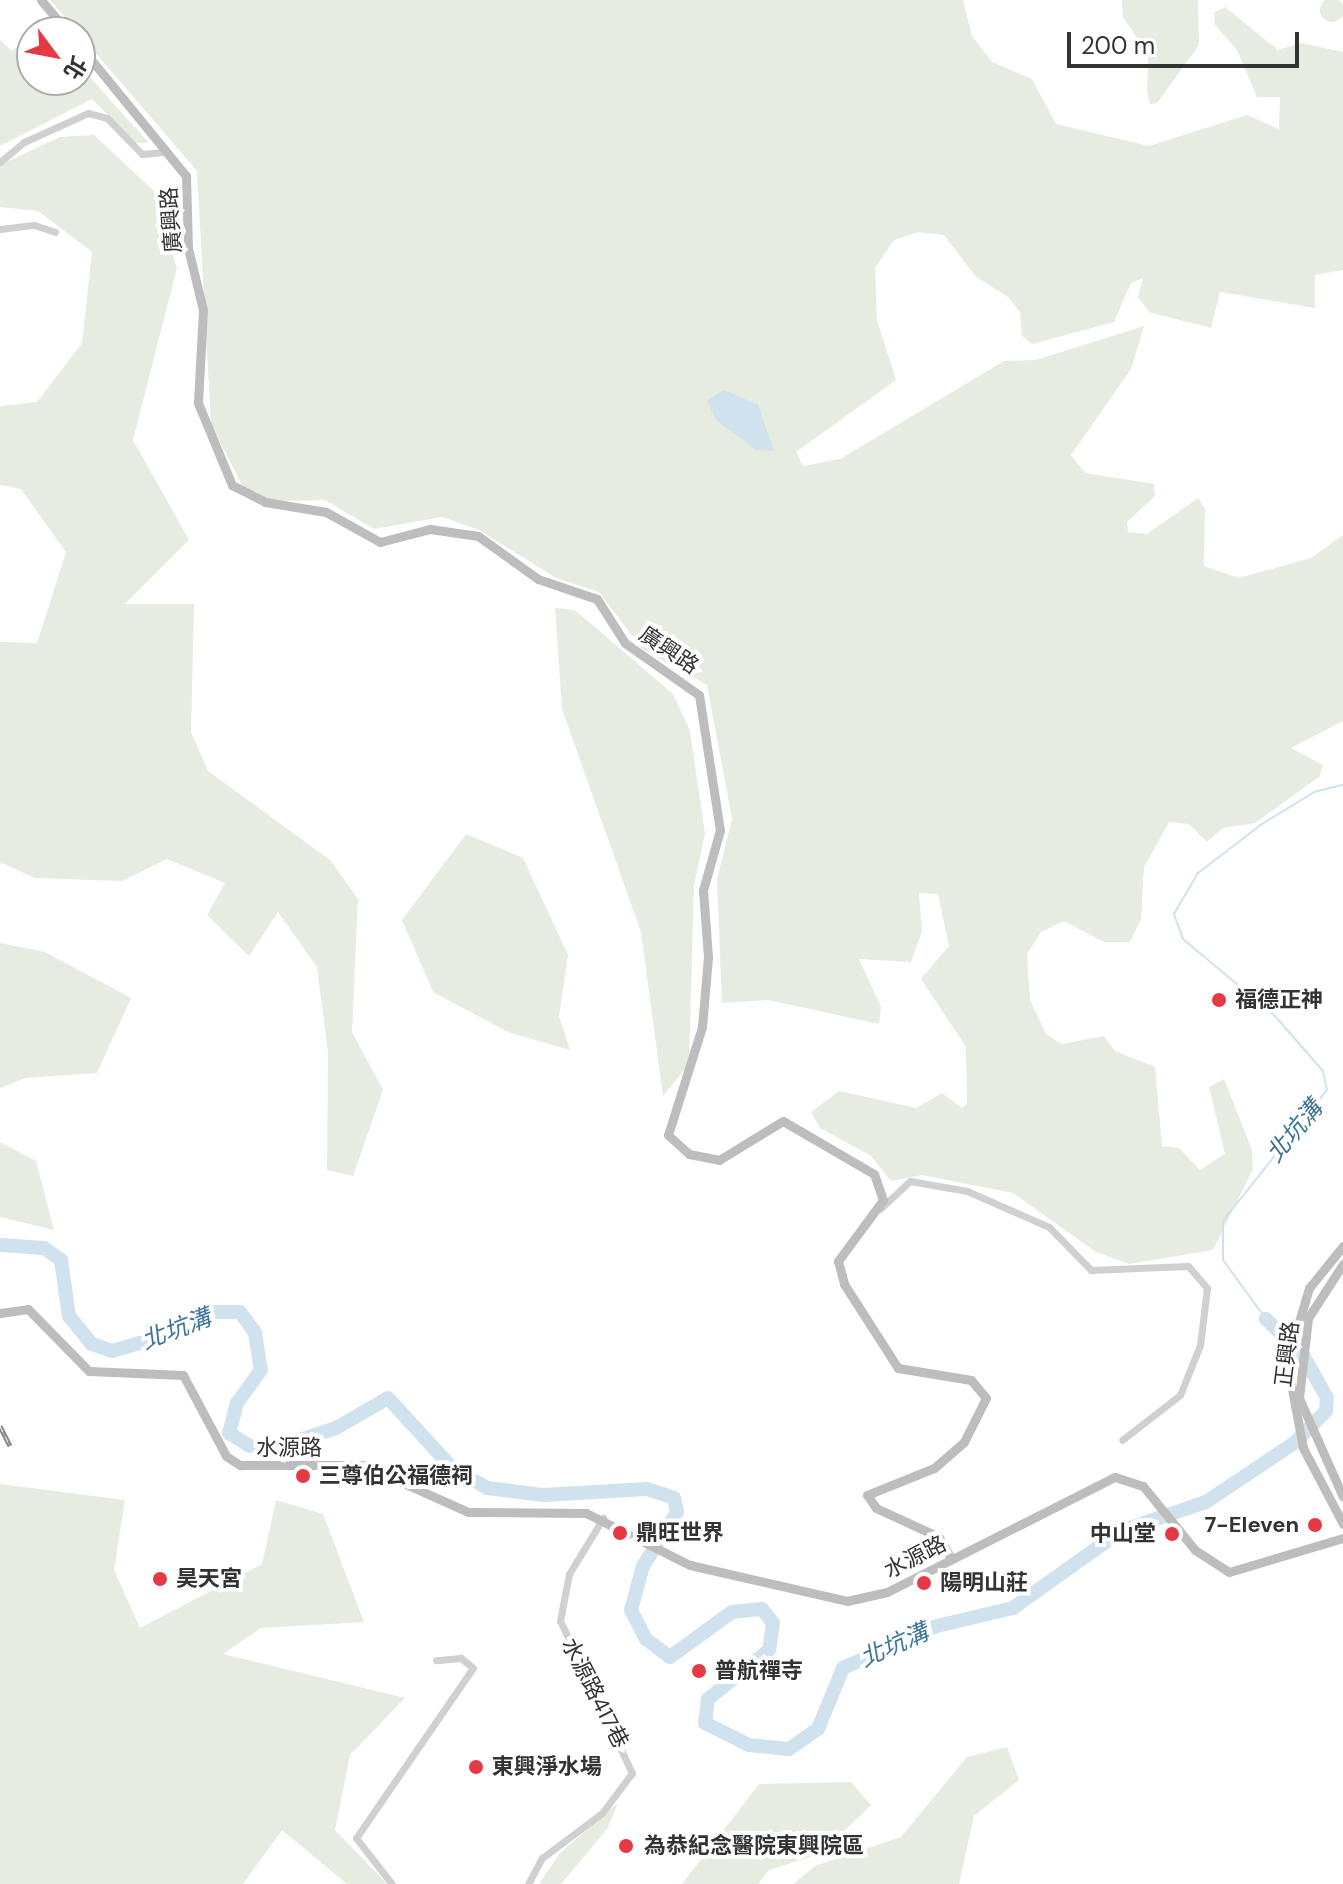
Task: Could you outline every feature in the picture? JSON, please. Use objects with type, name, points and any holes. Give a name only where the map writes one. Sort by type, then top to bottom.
[{"type":"street","points":[[41,0],[54,16]]},
{"type":"street","name":"廣興路","points":[[96,65],[170,152],[191,199],[188,248],[203,310],[198,403],[232,485],[265,502],[326,512],[380,542],[430,529],[478,536],[538,579],[597,599],[625,643],[693,685],[704,704],[706,765],[720,830],[703,890],[708,957],[702,1027],[668,1135],[689,1154],[719,1160],[763,1127],[793,1124],[874,1174],[879,1210]]},
{"type":"street","points":[[0,162],[24,142],[88,113],[107,118],[142,154],[170,152]]},
{"type":"street","points":[[0,229],[34,225],[55,232]]},
{"type":"street","points":[[951,1559],[939,1537],[876,1508],[867,1495],[878,1484],[934,1468],[964,1442],[986,1398],[971,1380],[906,1374],[858,1309],[838,1261],[879,1210],[910,1181],[967,1191],[1049,1227],[1091,1270],[1188,1266],[1203,1282],[1200,1345],[1180,1395],[1122,1440]]},
{"type":"street","name":"正興路","points":[[1343,1246],[1309,1288],[1287,1362],[1303,1448],[1343,1524]]},
{"type":"street","name":"正興路","points":[[1343,1264],[1322,1287],[1303,1349],[1301,1375],[1305,1420],[1343,1497]]},
{"type":"street","name":"水源路","points":[[0,1313],[28,1309],[89,1371],[183,1375],[234,1463],[363,1465],[468,1512],[603,1518],[711,1571],[757,1576],[847,1601],[887,1592],[1106,1478],[1136,1482],[1160,1505],[1175,1528],[1214,1565],[1239,1573],[1343,1538]]},
{"type":"street","name":"水源路417巷","points":[[528,1884],[542,1858],[602,1813],[632,1773],[560,1621],[569,1574],[603,1518]]},
{"type":"street","points":[[392,1884],[356,1838],[473,1668],[461,1658],[436,1660]]},
{"type":"shaded area","points":[[1332,-2],[1341,1],[1344,10],[1341,19],[1332,22],[1323,19],[1320,10],[1323,1]]},
{"type":"shaded area","points":[[50,0],[963,0],[972,36],[992,62],[1032,79],[1056,124],[1149,146],[1247,115],[1279,129],[1280,97],[1257,97],[1237,50],[1215,25],[1214,13],[1225,7],[1278,50],[1301,43],[1343,52],[1343,270],[1315,275],[1315,308],[1220,292],[1211,328],[1149,312],[1138,297],[1143,278],[1131,283],[1114,322],[1032,344],[1022,336],[1020,312],[1008,297],[976,277],[944,235],[918,232],[894,240],[875,268],[877,320],[896,380],[796,452],[803,466],[840,459],[1004,361],[1036,360],[1144,326],[1131,369],[1071,455],[1085,473],[1154,484],[1155,496],[1127,522],[1128,532],[1147,534],[1198,498],[1205,509],[1204,566],[1239,578],[1311,558],[1343,535],[1343,721],[1291,748],[1323,765],[1319,777],[1255,823],[1223,828],[1207,842],[1189,824],[1169,822],[1144,867],[1141,919],[1130,942],[1104,942],[1064,921],[1041,932],[1027,954],[1030,1000],[1046,1034],[1062,1044],[1104,1036],[1115,1051],[1155,1067],[1162,1146],[1179,1148],[1200,1170],[1225,1154],[1209,1087],[1224,1079],[1252,1150],[1253,1169],[1213,1250],[1129,1264],[1096,1252],[1013,1193],[922,1175],[891,1181],[871,1156],[820,1128],[811,1112],[839,1091],[916,1108],[942,1093],[962,1108],[967,1104],[966,1047],[921,979],[949,946],[938,894],[919,893],[922,931],[911,962],[859,959],[881,1007],[879,1024],[768,1000],[722,1003],[717,879],[732,819],[707,685],[642,649],[599,592],[556,578],[479,530],[442,517],[374,529],[325,500],[259,501],[244,489],[211,424],[197,171],[96,54],[96,16],[64,16]]},
{"type":"shaded area","points":[[1122,0],[1198,0],[1199,45],[1157,103],[1150,104],[1147,92],[1148,54],[1123,17]]},
{"type":"shaded area","points":[[0,40],[12,51],[16,48],[16,96],[96,96],[96,84],[149,143],[136,143],[92,99],[0,146]]},
{"type":"shaded area","points":[[94,135],[154,191],[177,268],[133,440],[189,540],[125,604],[194,604],[191,732],[208,771],[330,860],[358,899],[352,1032],[383,1090],[353,1176],[327,1170],[328,1052],[317,967],[278,912],[249,956],[207,915],[225,883],[167,859],[122,881],[35,878],[0,862],[0,642],[37,643],[66,552],[21,489],[0,485],[0,406],[37,402],[82,343],[92,252],[38,211],[0,207],[0,165],[60,137]]},
{"type":"shaded area","points":[[555,608],[575,610],[673,694],[690,731],[705,834],[694,886],[689,1064],[663,1096],[641,932],[562,709]]},
{"type":"shaded area","points":[[466,834],[523,858],[568,955],[559,1016],[570,1050],[508,1032],[433,992],[402,920]]},
{"type":"shaded area","points":[[0,943],[45,952],[131,998],[97,1073],[25,1078],[0,1088]]},
{"type":"shaded area","points":[[0,1142],[36,1161],[54,1230],[0,1217]]},
{"type":"shaded area","points":[[0,1484],[125,1500],[114,1570],[140,1628],[262,1564],[276,1500],[323,1514],[364,1622],[261,1628],[223,1654],[405,1698],[350,1755],[335,1830],[387,1884],[347,1884],[282,1830],[243,1884],[0,1884]]},
{"type":"shaded area","points":[[1007,1747],[1019,1780],[974,1816],[959,1884],[793,1884],[815,1866],[901,1837],[967,1757]]},
{"type":"shaded area","points":[[851,1782],[871,1805],[820,1854],[769,1870],[758,1884],[682,1884],[759,1784]]},
{"type":"shaded area","points":[[618,1803],[607,1829],[561,1884],[539,1884],[560,1853]]},
{"type":"water","points":[[724,390],[758,405],[774,451],[756,450],[716,420],[707,401]]},
{"type":"waterway","name":"北坑溝","points":[[1266,1319],[1223,1260],[1223,1221],[1327,1090],[1323,1071],[1275,1016],[1183,939],[1174,914],[1198,873],[1262,824],[1314,792],[1343,785]]},
{"type":"waterway","name":"北坑溝","points":[[0,1245],[44,1248],[61,1260],[69,1316],[92,1344],[112,1351],[185,1330],[214,1312],[240,1312],[255,1333],[261,1370],[237,1403],[229,1433],[248,1445],[267,1451],[336,1428],[388,1398],[453,1469],[487,1488],[543,1495],[647,1489],[674,1498],[677,1512],[643,1566],[631,1610],[646,1639],[670,1657],[732,1612],[762,1609],[773,1623],[769,1650],[708,1699],[705,1723],[749,1745],[789,1749],[818,1729],[843,1668],[937,1626],[1013,1608],[1121,1531],[1206,1502],[1294,1443],[1326,1411],[1327,1398],[1303,1355],[1266,1319]]},
{"type":"railway","points":[[0,1426],[10,1446]]},
{"type":"place","name":"福德正神","points":[[1219,1000]]},
{"type":"place","name":"三尊伯公福德祠","points":[[303,1476]]},
{"type":"place","name":"7-Eleven","points":[[1315,1525]]},
{"type":"place","name":"鼎旺世界","points":[[620,1533]]},
{"type":"place","name":"中山堂","points":[[1172,1534]]},
{"type":"place","name":"昊天宮","points":[[160,1579]]},
{"type":"place","name":"陽明山莊","points":[[924,1583]]},
{"type":"place","name":"普航禪寺","points":[[699,1671]]},
{"type":"place","name":"東興淨水場","points":[[476,1767]]},
{"type":"place","name":"為恭紀念醫院東興院區","points":[[626,1846]]}]
